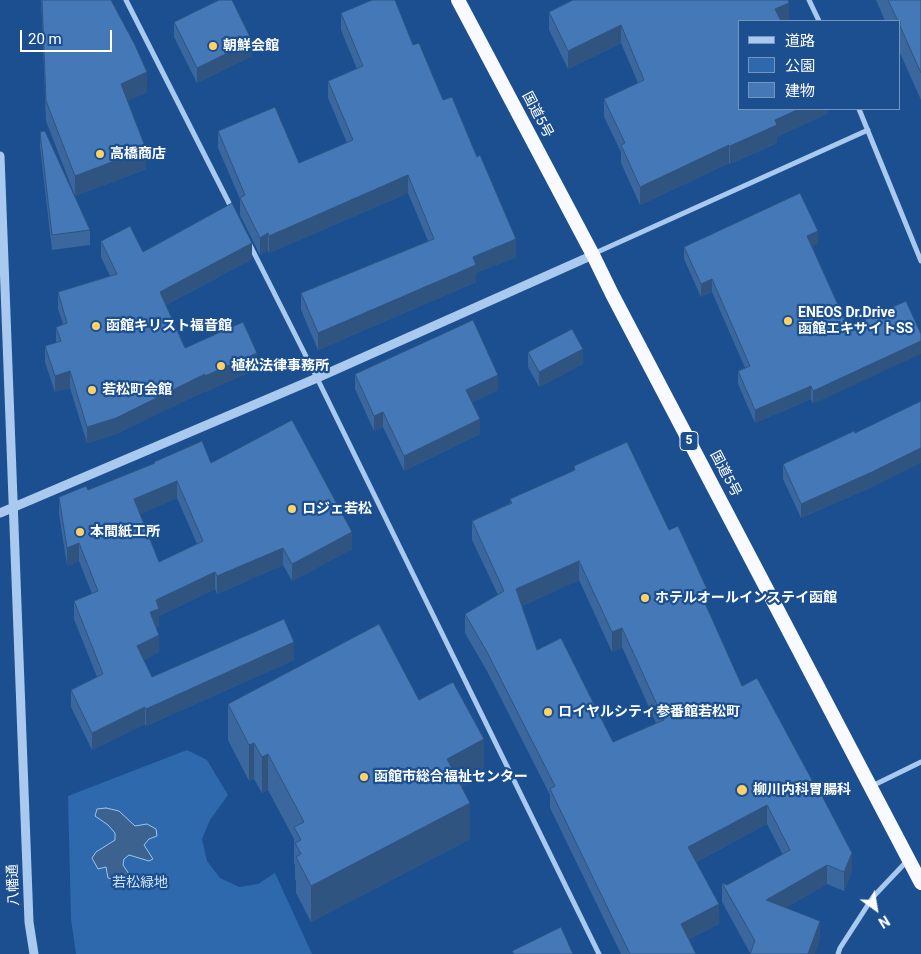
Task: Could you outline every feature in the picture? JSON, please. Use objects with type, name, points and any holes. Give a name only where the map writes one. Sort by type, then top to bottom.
[{"type":"highway","name":"国道5号","points":[[458,0],[921,883]]},
{"type":"street","points":[[126,0],[233,211]]},
{"type":"street","points":[[809,0],[819,20]]},
{"type":"street","points":[[858,110],[921,261]]},
{"type":"street","points":[[0,513],[317,378],[868,130]]},
{"type":"street","name":"八幡通","points":[[0,156],[29,922],[34,954]]},
{"type":"street","points":[[246,237],[599,954]]},
{"type":"street","points":[[871,786],[921,762]]},
{"type":"street","points":[[838,954],[873,897],[909,859]]},
{"type":"green space","name":"若松緑地","points":[[187,750],[207,760],[228,795],[210,820],[202,839],[207,861],[220,878],[239,887],[258,884],[275,873],[312,954],[76,954],[71,919],[68,796]]},
{"type":"shaded area","points":[[106,808],[119,811],[135,826],[147,824],[156,829],[157,836],[149,839],[144,845],[153,859],[149,861],[129,855],[124,859],[123,865],[129,874],[121,881],[108,878],[106,867],[98,869],[92,858],[96,852],[115,840],[115,833],[108,825],[95,816],[97,809]]},
{"type":"building","points":[[42,0],[111,0],[147,72],[121,84],[146,149],[75,176],[46,101]]},
{"type":"building","name":"朝鮮会館","points":[[219,0],[232,0],[252,41],[197,68],[174,22]]},
{"type":"building","points":[[372,0],[395,0],[413,45],[419,43],[443,100],[452,97],[477,157],[480,155],[516,239],[473,257],[476,265],[318,333],[301,293],[434,239],[408,175],[269,236],[268,233],[260,238],[240,198],[245,195],[218,131],[275,107],[299,163],[353,140],[328,81],[363,66],[341,13]]},
{"type":"building","points":[[573,0],[788,0],[789,3],[775,9],[780,20],[738,20],[738,110],[797,110],[775,120],[777,125],[729,145],[640,187],[621,145],[625,143],[604,99],[644,80],[621,25],[568,51],[549,12]]},
{"type":"building","points":[[888,0],[921,0],[921,73],[901,28],[901,20],[898,20]]},
{"type":"building","points":[[45,131],[90,230],[52,235],[40,132]]},
{"type":"building","points":[[800,193],[818,231],[807,236],[848,327],[906,301],[921,334],[921,341],[813,391],[811,386],[755,410],[738,371],[750,366],[712,279],[701,284],[684,247]]},
{"type":"building","points":[[232,203],[252,243],[160,292],[185,348],[243,322],[257,353],[205,376],[205,374],[116,418],[87,427],[70,371],[55,376],[45,346],[61,341],[56,327],[67,323],[58,292],[117,274],[101,241],[130,226],[143,252]]},
{"type":"building","points":[[473,320],[498,375],[466,390],[480,419],[404,456],[383,412],[374,416],[355,374]]},
{"type":"building","points":[[572,329],[583,349],[539,372],[528,352]]},
{"type":"building","points":[[921,401],[921,448],[801,504],[783,464],[854,431],[855,433]]},
{"type":"building","points":[[292,420],[352,532],[292,564],[283,548],[217,576],[215,572],[156,600],[159,609],[150,612],[159,635],[137,646],[152,677],[284,619],[294,642],[146,709],[145,707],[92,733],[71,690],[103,674],[74,601],[98,591],[79,543],[67,548],[59,497],[86,486],[88,490],[155,463],[202,441],[211,463]],"holes":[[[177,481],[203,541],[159,562],[134,499]]]},
{"type":"building","points":[[627,442],[669,530],[678,526],[707,589],[700,592],[742,686],[757,678],[852,853],[844,872],[827,865],[766,900],[820,921],[808,954],[750,954],[755,941],[722,883],[727,885],[790,850],[767,805],[688,847],[719,904],[681,924],[696,954],[630,954],[550,789],[555,786],[487,652],[465,614],[504,591],[472,521],[512,503],[510,499],[575,470],[574,466]],"holes":[[[579,561],[612,632],[622,628],[664,720],[613,742],[561,638],[537,650],[516,589]]]},
{"type":"building","name":"函館市総合福祉センター","points":[[379,624],[419,700],[453,682],[484,739],[447,759],[470,803],[311,886],[296,857],[301,854],[295,843],[301,840],[294,827],[304,822],[268,754],[262,757],[254,743],[249,745],[228,704]]},
{"type":"building","points":[[561,927],[573,954],[514,954],[512,951]]},
{"type":"place","name":"朝鮮会館","points":[[213,46]]},
{"type":"place","name":"高橋商店","points":[[100,154]]},
{"type":"place","name":"ENEOS Dr.Drive 函館エキサイトSS","points":[[788,321]]},
{"type":"place","name":"函館キリスト福音館","points":[[96,326]]},
{"type":"place","name":"植松法律事務所","points":[[221,366]]},
{"type":"place","name":"若松町会館","points":[[92,390]]},
{"type":"place","name":"ロジェ若松","points":[[292,509]]},
{"type":"place","name":"本間紙工所","points":[[80,532]]},
{"type":"place","name":"ホテルオールインステイ函館","points":[[645,598]]},
{"type":"place","name":"ロイヤルシティ参番館若松町","points":[[548,712]]},
{"type":"place","name":"函館市総合福祉センター","points":[[364,777]]},
{"type":"place","name":"柳川内科胃腸科","points":[[742,790]]}]
